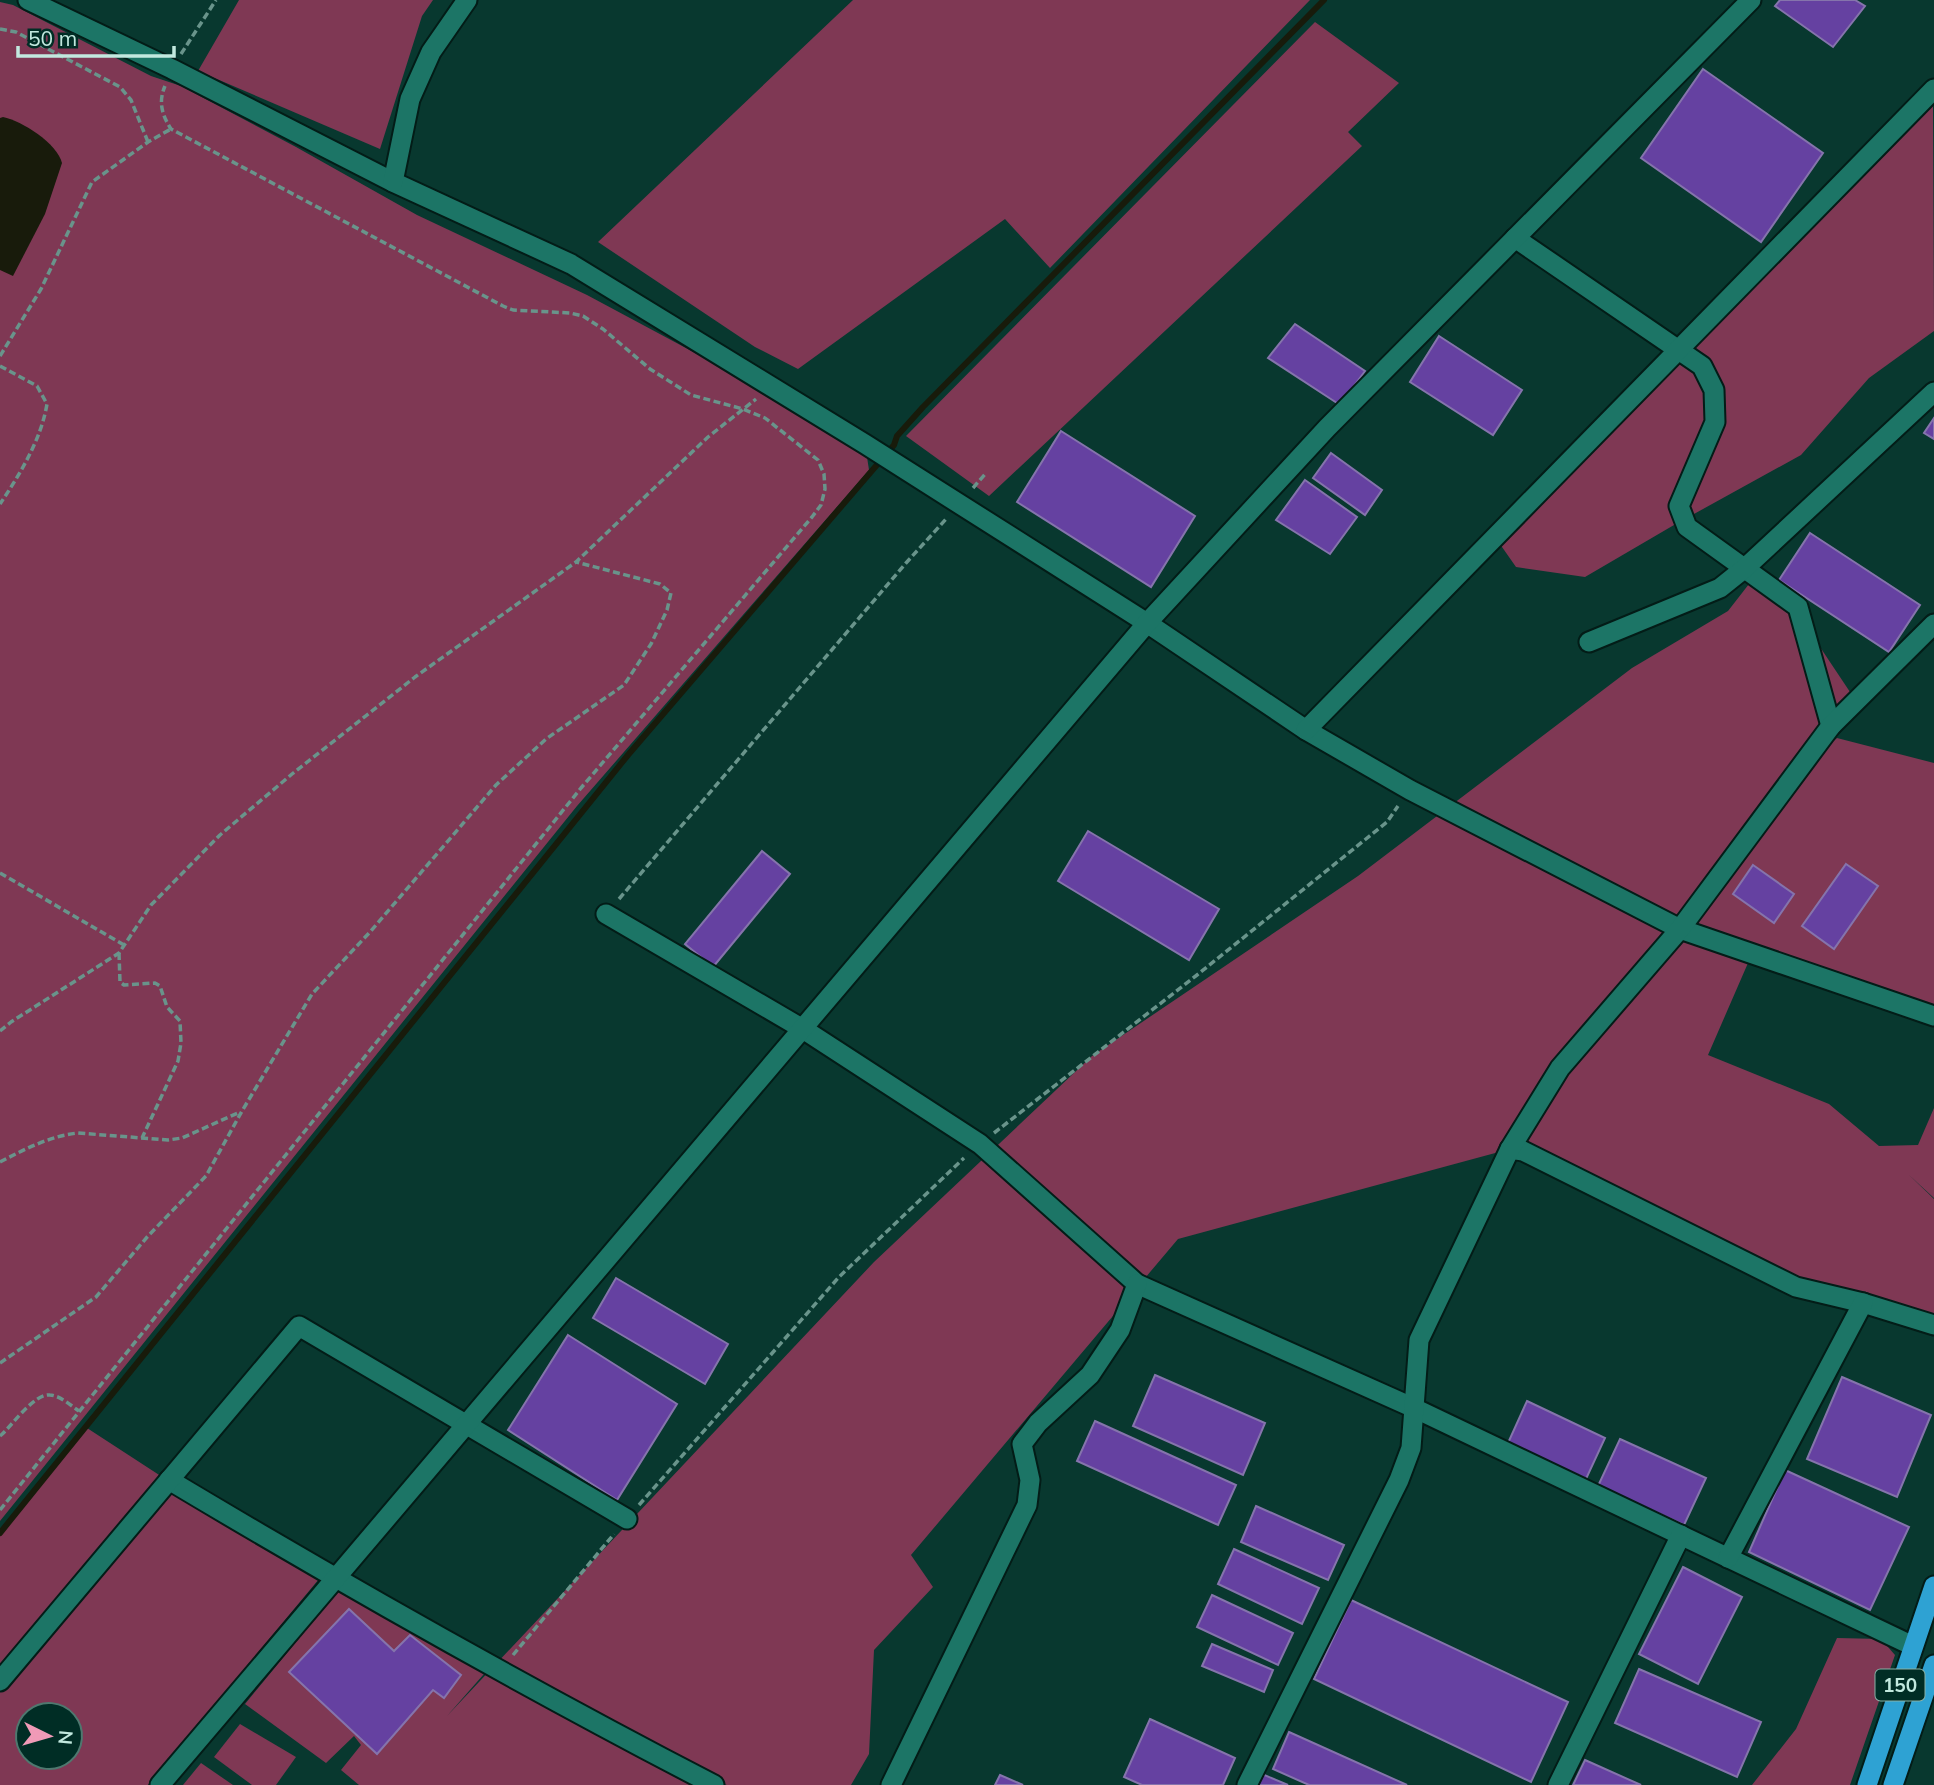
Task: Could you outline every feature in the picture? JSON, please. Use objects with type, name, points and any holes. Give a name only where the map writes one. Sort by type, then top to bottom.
[{"type":"highway","name":"150","points":[[1867,1785],[1934,1586]]},
{"type":"highway","name":"150","points":[[1893,1785],[1934,1665]]},
{"type":"street","points":[[28,0],[172,69],[393,182],[571,264],[1147,623],[1306,730],[1410,790],[1679,929],[1934,1016]]},
{"type":"street","points":[[393,182],[410,99],[431,52],[467,0]]},
{"type":"street","points":[[160,1785],[1147,623],[1327,428],[1751,0]]},
{"type":"street","points":[[1306,730],[1677,350],[1932,94]]},
{"type":"street","points":[[1516,238],[1702,366],[1713,390],[1715,422],[1679,506],[1687,527],[1798,607],[1830,726]]},
{"type":"street","points":[[1589,642],[1720,588],[1745,568],[1934,392]]},
{"type":"street","points":[[1247,1785],[1399,1480],[1411,1448],[1419,1340],[1510,1149],[1560,1068],[1679,929],[1830,726],[1934,624]]},
{"type":"street","points":[[606,914],[803,1029],[980,1144],[1137,1284],[1414,1408],[1913,1646]]},
{"type":"street","points":[[1510,1149],[1523,1151],[1796,1287],[1863,1303],[1934,1325]]},
{"type":"street","points":[[891,1785],[1027,1505],[1030,1480],[1022,1444],[1038,1423],[1090,1375],[1120,1330],[1137,1284]]},
{"type":"street","points":[[1728,1558],[1863,1303]]},
{"type":"street","points":[[0,1681],[299,1326],[627,1519]]},
{"type":"street","points":[[169,1480],[336,1579],[500,1671],[714,1785]]},
{"type":"street","points":[[1558,1785],[1681,1535]]},
{"type":"path","points":[[0,1510],[581,789],[821,505],[825,489],[824,474],[818,460],[765,418],[691,395],[650,369],[583,316],[513,310],[503,306],[171,129],[162,115],[161,95],[172,69],[216,0]]},
{"type":"path","points":[[0,29],[16,32],[120,87],[131,100],[148,142]]},
{"type":"path","points":[[0,356],[41,289],[92,182],[171,129]]},
{"type":"path","points":[[0,366],[37,386],[47,404],[44,421],[24,464],[0,504]]},
{"type":"path","points":[[0,1031],[119,953],[151,905],[220,835],[415,677],[576,562],[708,437],[772,387]]},
{"type":"path","points":[[970,493],[986,473]]},
{"type":"path","points":[[606,914],[888,583],[952,513]]},
{"type":"path","points":[[0,1363],[96,1297],[148,1236],[206,1175],[312,994],[370,932],[496,785],[546,739],[624,685],[651,645],[667,610],[671,593],[660,584],[576,562]]},
{"type":"path","points":[[500,1671],[627,1519],[839,1277],[980,1144],[1187,983],[1387,822],[1410,790]]},
{"type":"path","points":[[0,873],[124,945]]},
{"type":"path","points":[[119,953],[120,982],[124,985],[155,983],[160,986],[167,1007],[180,1021],[181,1044],[178,1060],[142,1138]]},
{"type":"path","points":[[0,1162],[42,1142],[78,1133],[182,1138],[242,1111]]},
{"type":"path","points":[[0,1436],[38,1397],[47,1394],[59,1397],[79,1411]]},
{"type":"shaded area","points":[[239,0],[433,0],[422,16],[380,149],[198,71]]},
{"type":"shaded area","points":[[853,0],[1310,0],[1050,268],[1005,219],[798,369],[755,347],[598,242]]},
{"type":"shaded area","points":[[0,2],[13,5],[151,76],[181,86],[417,215],[587,295],[755,385],[867,457],[869,470],[577,806],[0,1521]]},
{"type":"shaded area","points":[[1315,22],[1399,83],[1348,132],[1362,146],[989,496],[906,436]]},
{"type":"shaded area","points":[[1933,105],[1934,331],[1869,378],[1801,455],[1585,577],[1516,567],[1495,537],[1554,476],[1748,293]]},
{"type":"shaded area","points":[[0,118],[38,134],[59,155],[62,163],[45,214],[13,276],[0,270]]},
{"type":"shaded area","points":[[1756,575],[1786,596],[1856,701],[1831,726],[1667,930],[1748,963],[1708,1055],[1829,1104],[1879,1146],[1918,1145],[1934,1108],[1934,1198],[1908,1174],[1934,1199],[1934,1320],[1783,1281],[1510,1149],[1178,1239],[911,1555],[933,1587],[874,1650],[869,1754],[851,1785],[727,1785],[701,1778],[697,1785],[359,1785],[341,1770],[361,1745],[354,1736],[326,1763],[245,1704],[342,1586],[491,1666],[447,1716],[874,1262],[1092,1056],[1358,876],[1632,668],[1728,611]]},
{"type":"shaded area","points":[[1837,738],[1934,763],[1934,1005],[1874,987],[1685,921],[1794,775]]},
{"type":"shaded area","points":[[87,1428],[319,1579],[148,1785],[0,1785],[0,1531]]},
{"type":"shaded area","points":[[1837,1638],[1881,1639],[1895,1655],[1850,1785],[1752,1785],[1796,1729]]},
{"type":"shaded area","points":[[240,1724],[296,1757],[276,1785],[252,1785],[214,1757]]},
{"type":"shaded area","points":[[201,1763],[233,1785],[183,1785]]},
{"type":"building","points":[[1780,0],[1855,0],[1865,6],[1833,47],[1775,6]]},
{"type":"building","points":[[1703,69],[1823,153],[1761,242],[1641,158]]},
{"type":"building","points":[[1295,324],[1365,371],[1340,405],[1268,358]]},
{"type":"building","points":[[1439,336],[1522,390],[1493,435],[1410,382]]},
{"type":"building","points":[[1934,418],[1934,439],[1924,433]]},
{"type":"building","points":[[1061,431],[1195,516],[1151,587],[1017,502]]},
{"type":"building","points":[[1331,453],[1382,490],[1365,515],[1313,478]]},
{"type":"building","points":[[1305,480],[1357,517],[1330,554],[1276,520]]},
{"type":"building","points":[[1810,533],[1920,605],[1889,652],[1779,580]]},
{"type":"building","points":[[1088,831],[1219,909],[1189,960],[1058,881]]},
{"type":"building","points":[[762,851],[790,874],[713,967],[685,944]]},
{"type":"building","points":[[1846,864],[1878,886],[1834,949],[1802,926]]},
{"type":"building","points":[[1753,865],[1794,894],[1774,923],[1733,894]]},
{"type":"building","points":[[616,1278],[728,1344],[705,1384],[593,1318]]},
{"type":"building","points":[[568,1335],[677,1404],[617,1500],[508,1430]]},
{"type":"building","points":[[1155,1375],[1265,1423],[1243,1475],[1133,1426]]},
{"type":"building","points":[[1842,1377],[1931,1415],[1897,1497],[1807,1459]]},
{"type":"building","points":[[1527,1401],[1605,1438],[1586,1479],[1508,1443]]},
{"type":"building","points":[[1095,1421],[1236,1485],[1218,1525],[1077,1461]]},
{"type":"building","points":[[1620,1439],[1706,1478],[1684,1525],[1598,1486]]},
{"type":"building","points":[[1785,1470],[1909,1527],[1870,1610],[1749,1552]]},
{"type":"building","points":[[1256,1506],[1344,1545],[1328,1580],[1241,1542]]},
{"type":"building","points":[[1234,1549],[1319,1588],[1302,1624],[1218,1584]]},
{"type":"building","points":[[1683,1567],[1742,1597],[1698,1684],[1639,1654]]},
{"type":"building","points":[[1212,1595],[1293,1633],[1278,1665],[1197,1627]]},
{"type":"building","points":[[1351,1600],[1568,1702],[1531,1782],[1314,1679]]},
{"type":"building","points":[[349,1609],[394,1651],[410,1635],[461,1675],[444,1698],[433,1690],[377,1754],[289,1672]]},
{"type":"building","points":[[1212,1644],[1273,1670],[1264,1692],[1202,1666]]},
{"type":"building","points":[[1639,1669],[1761,1722],[1737,1777],[1615,1723]]},
{"type":"building","points":[[1150,1719],[1235,1758],[1223,1785],[1142,1785],[1124,1777]]},
{"type":"building","points":[[1289,1732],[1407,1785],[1309,1785],[1273,1769]]},
{"type":"building","points":[[1585,1760],[1641,1785],[1573,1785]]},
{"type":"building","points":[[1262,1774],[1288,1785],[1257,1785]]},
{"type":"building","points":[[1000,1775],[1023,1785],[995,1785]]},
{"type":"waterway","points":[[0,1533],[628,755],[894,445],[897,436],[1324,0]]}]
